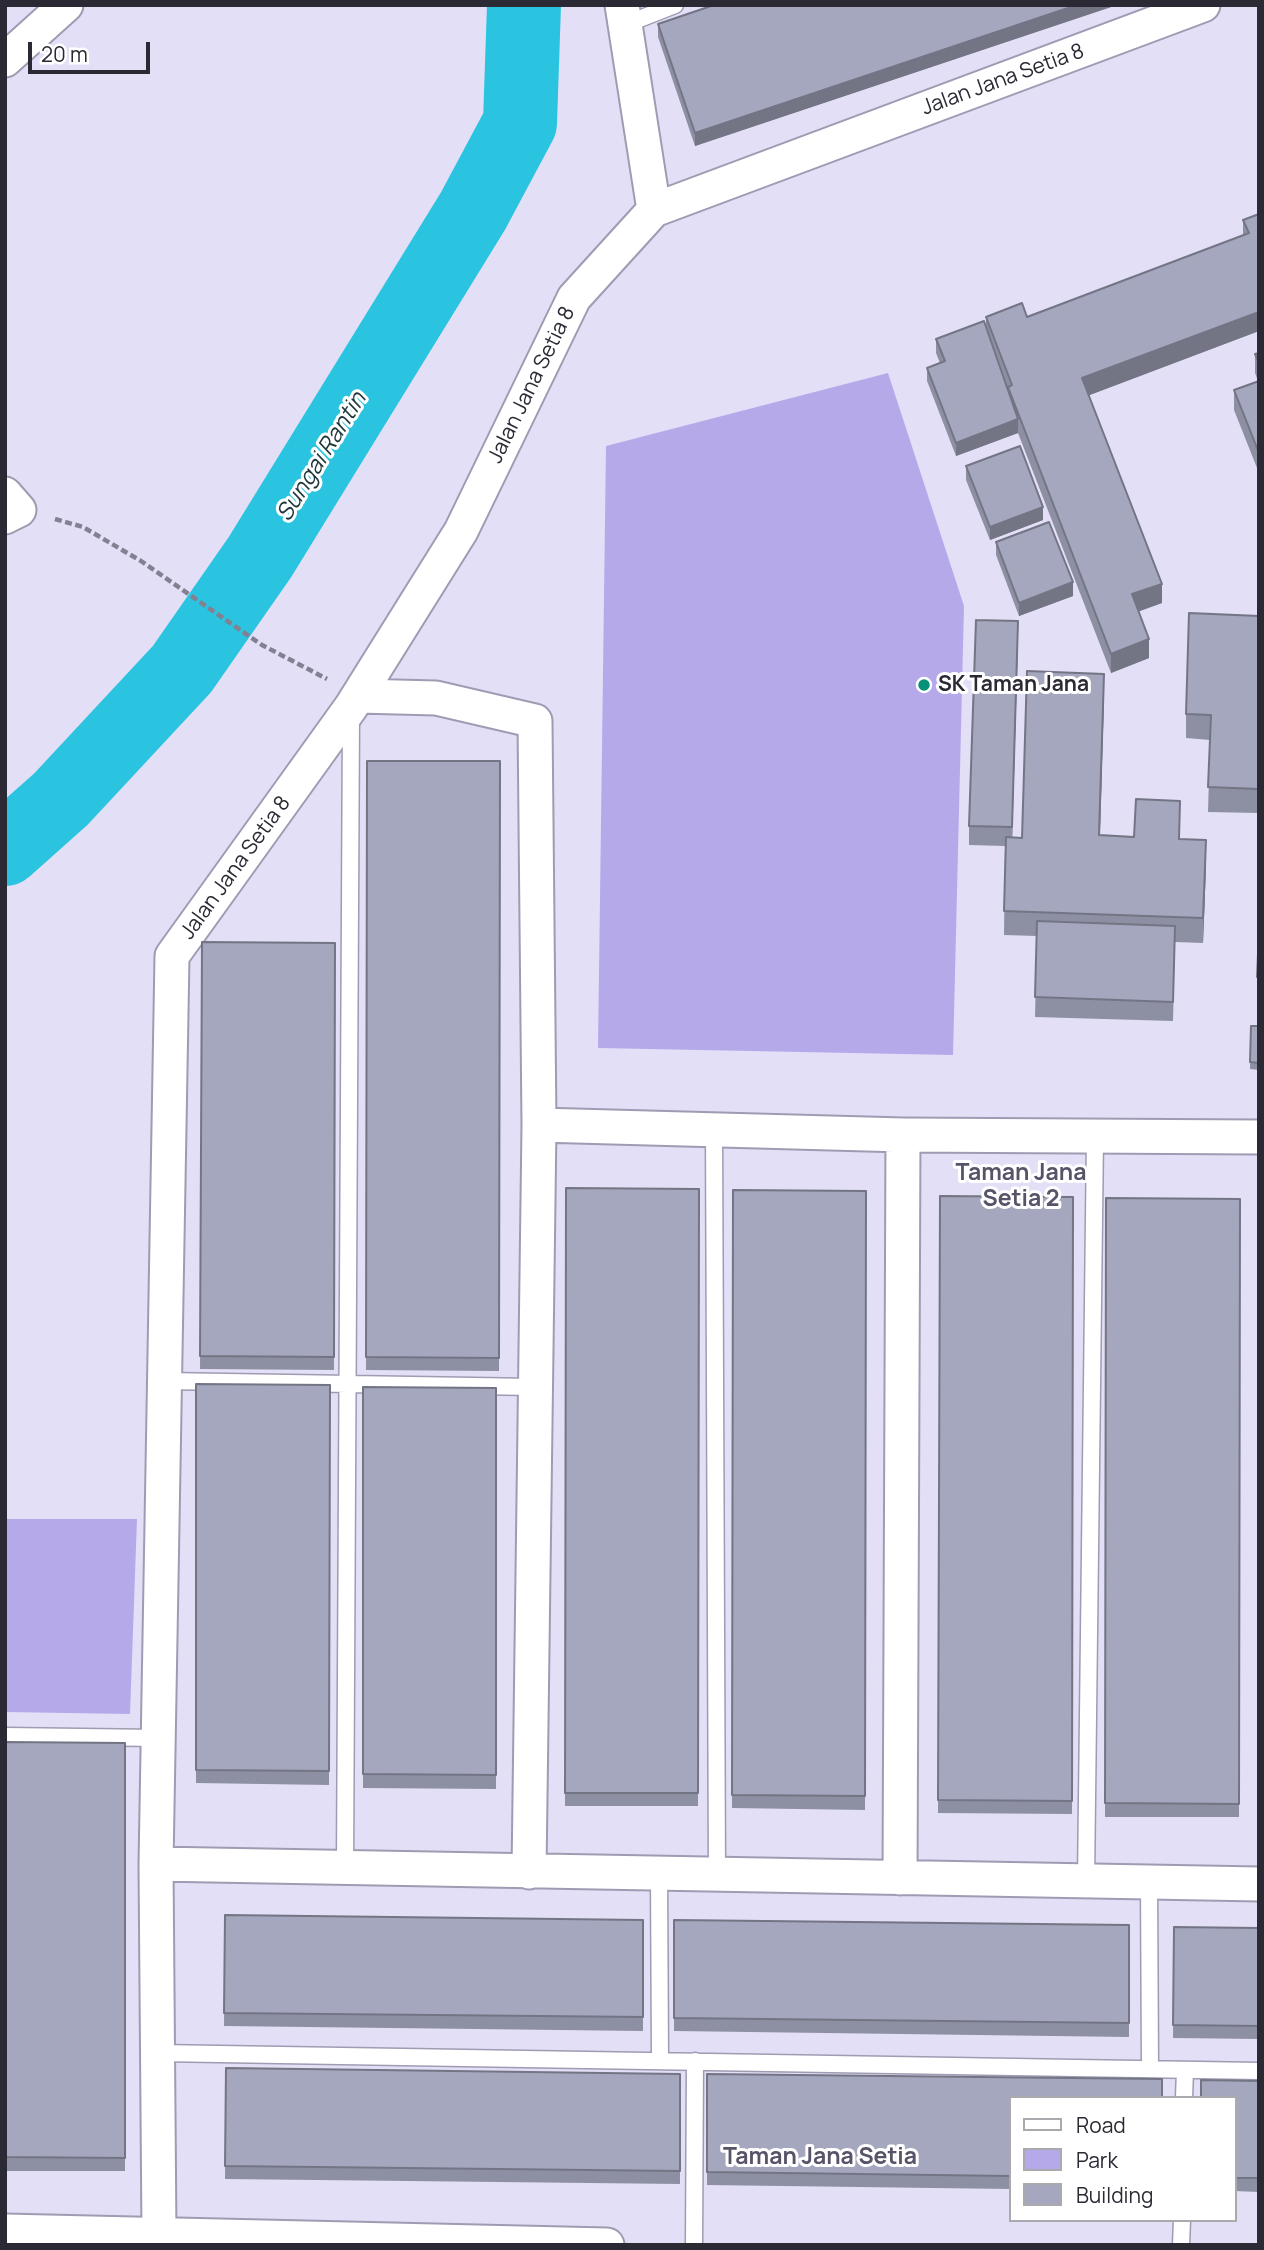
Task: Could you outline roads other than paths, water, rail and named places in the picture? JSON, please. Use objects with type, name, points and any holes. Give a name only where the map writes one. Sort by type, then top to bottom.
[{"type":"street","points":[[5,60],[66,5]]},
{"type":"street","name":"Jalan Jana Setia 8","points":[[164,1381],[172,956],[355,701],[461,531],[574,299],[654,210],[1203,5]]},
{"type":"street","points":[[623,15],[654,210]]},
{"type":"street","points":[[355,701],[436,698],[535,721],[538,1125],[529,1872]]},
{"type":"street","points":[[538,1125],[903,1135],[1259,1137]]},
{"type":"street","points":[[900,1878],[903,1135]]},
{"type":"street","points":[[164,1381],[156,1864],[158,2053],[170,2238]]},
{"type":"street","points":[[156,1864],[1259,1884]]},
{"type":"street","points":[[5,2231],[170,2238],[607,2245]]},
{"type":"lane","points":[[623,15],[675,5]]},
{"type":"lane","points":[[345,1868],[347,1384],[355,701]]},
{"type":"lane","points":[[714,1130],[717,1875]]},
{"type":"lane","points":[[1086,1881],[1095,1136]]},
{"type":"lane","points":[[164,1381],[535,1387]]},
{"type":"lane","points":[[5,1736],[158,1738]]},
{"type":"lane","points":[[659,1874],[660,2060]]},
{"type":"lane","points":[[1149,1882],[1150,2069]]},
{"type":"lane","points":[[158,2053],[1259,2071]]},
{"type":"lane","points":[[694,2245],[695,2061]]},
{"type":"lane","points":[[1184,2096],[1185,2070]]},
{"type":"lane","points":[[1181,2245],[1182,2222]]},
{"type":"waterway","name":"Sungai Rantin","points":[[5,849],[61,799],[182,669],[260,557],[473,211],[520,123],[524,5]]},
{"type":"place","name":"SK Taman Jana","points":[[924,685]]},
{"type":"district","name":"Taman Jana Setia 2","points":[[1021,1187]]},
{"type":"district","name":"Taman Jana Setia","points":[[820,2158]]}]
